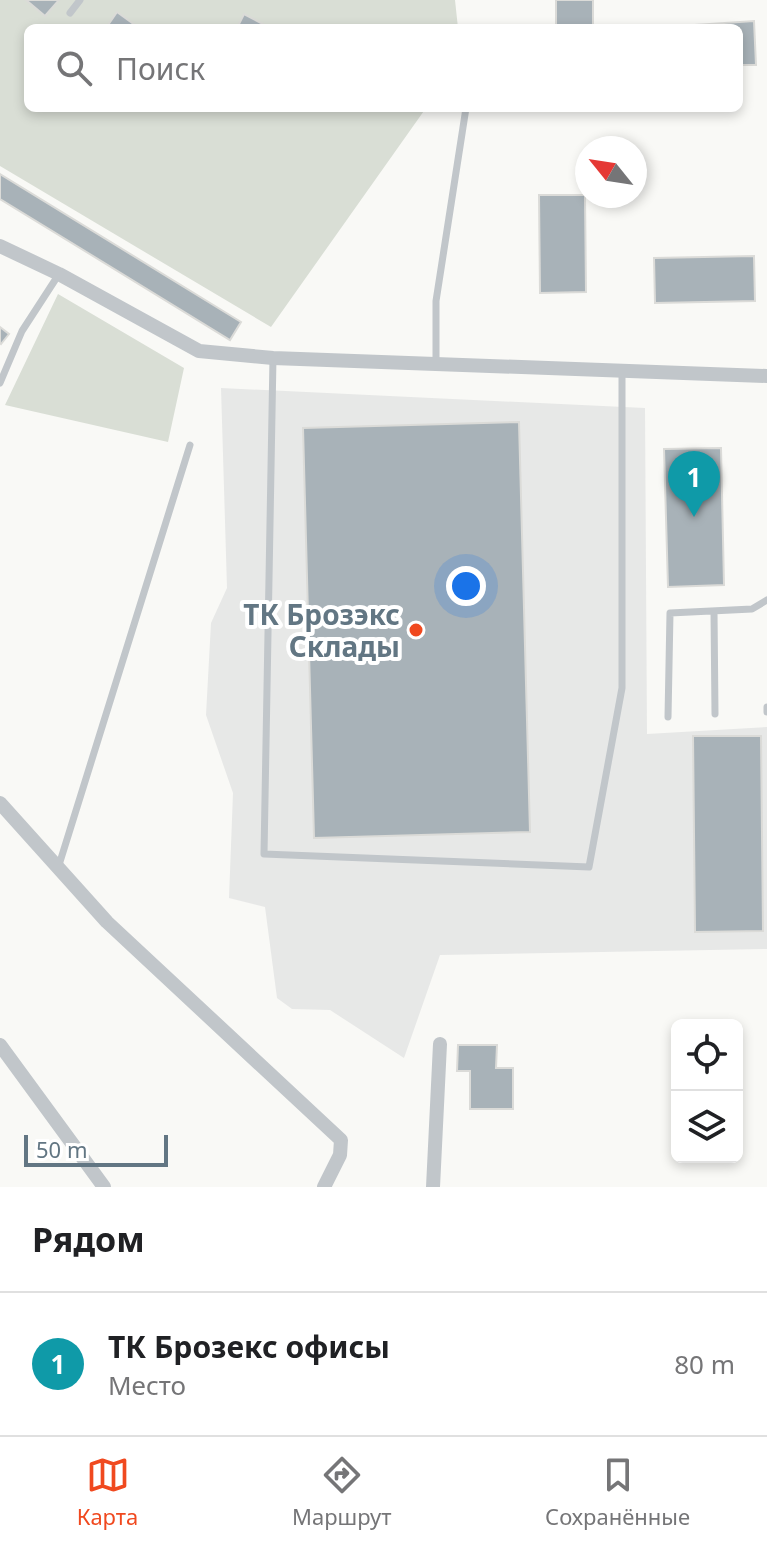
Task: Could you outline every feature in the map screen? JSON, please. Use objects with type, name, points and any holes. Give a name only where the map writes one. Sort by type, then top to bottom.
[{"type":"street","points":[[0,246],[59,274],[199,351],[273,358],[767,376]]},
{"type":"street","points":[[0,803],[107,922],[341,1140],[340,1155],[324,1187]]},
{"type":"street","points":[[433,1187],[440,1044]]},
{"type":"street","points":[[0,1045],[104,1187]]},
{"type":"lane","points":[[70,13],[80,0]]},
{"type":"lane","points":[[436,364],[436,301],[465,112]]},
{"type":"lane","points":[[1,379],[22,331],[59,274]]},
{"type":"lane","points":[[273,358],[264,854],[589,867],[622,688],[622,371]]},
{"type":"lane","points":[[58,867],[190,445]]},
{"type":"lane","points":[[668,717],[670,613],[752,609],[767,600]]},
{"type":"lane","points":[[714,611],[715,714]]},
{"type":"shaded area","points":[[0,0],[455,0],[458,24],[24,24],[24,112],[423,112],[271,327],[0,166]]},
{"type":"shaded area","points":[[58,294],[184,368],[168,442],[5,405]]},
{"type":"shaded area","points":[[221,388],[645,408],[647,734],[767,727],[767,949],[440,955],[404,1058],[330,1010],[292,1009],[277,998],[265,907],[229,898],[233,793],[206,715],[211,623],[227,588]]},
{"type":"building","points":[[26,0],[59,0],[45,16]]},
{"type":"building","points":[[556,0],[593,0],[593,24],[556,24]]},
{"type":"building","points":[[117,12],[134,24],[109,24]]},
{"type":"building","points":[[244,14],[263,24],[239,24]]},
{"type":"building","points":[[754,21],[756,65],[743,65],[743,24],[709,24]]},
{"type":"building","points":[[0,174],[241,322],[230,340],[0,199]]},
{"type":"building","points":[[539,195],[575,195],[575,208],[585,208],[586,292],[540,293]]},
{"type":"building","points":[[754,256],[755,301],[655,303],[654,258]]},
{"type":"building","points":[[0,327],[9,334],[1,344],[0,343]]},
{"type":"building","name":"ТК Брозэкс Склады","points":[[519,422],[530,832],[314,838],[303,428]]},
{"type":"building","points":[[721,448],[724,585],[668,587],[664,449]]},
{"type":"building","points":[[693,736],[761,736],[763,931],[695,932]]},
{"type":"building","points":[[458,1045],[497,1045],[496,1068],[513,1068],[513,1109],[470,1109],[470,1071],[457,1071]]},
{"type":"place","name":"ТК Брозекс офисы","points":[[694,517]]},
{"type":"place","name":"ТК Брозэкс Склады","points":[[416,630]]}]
